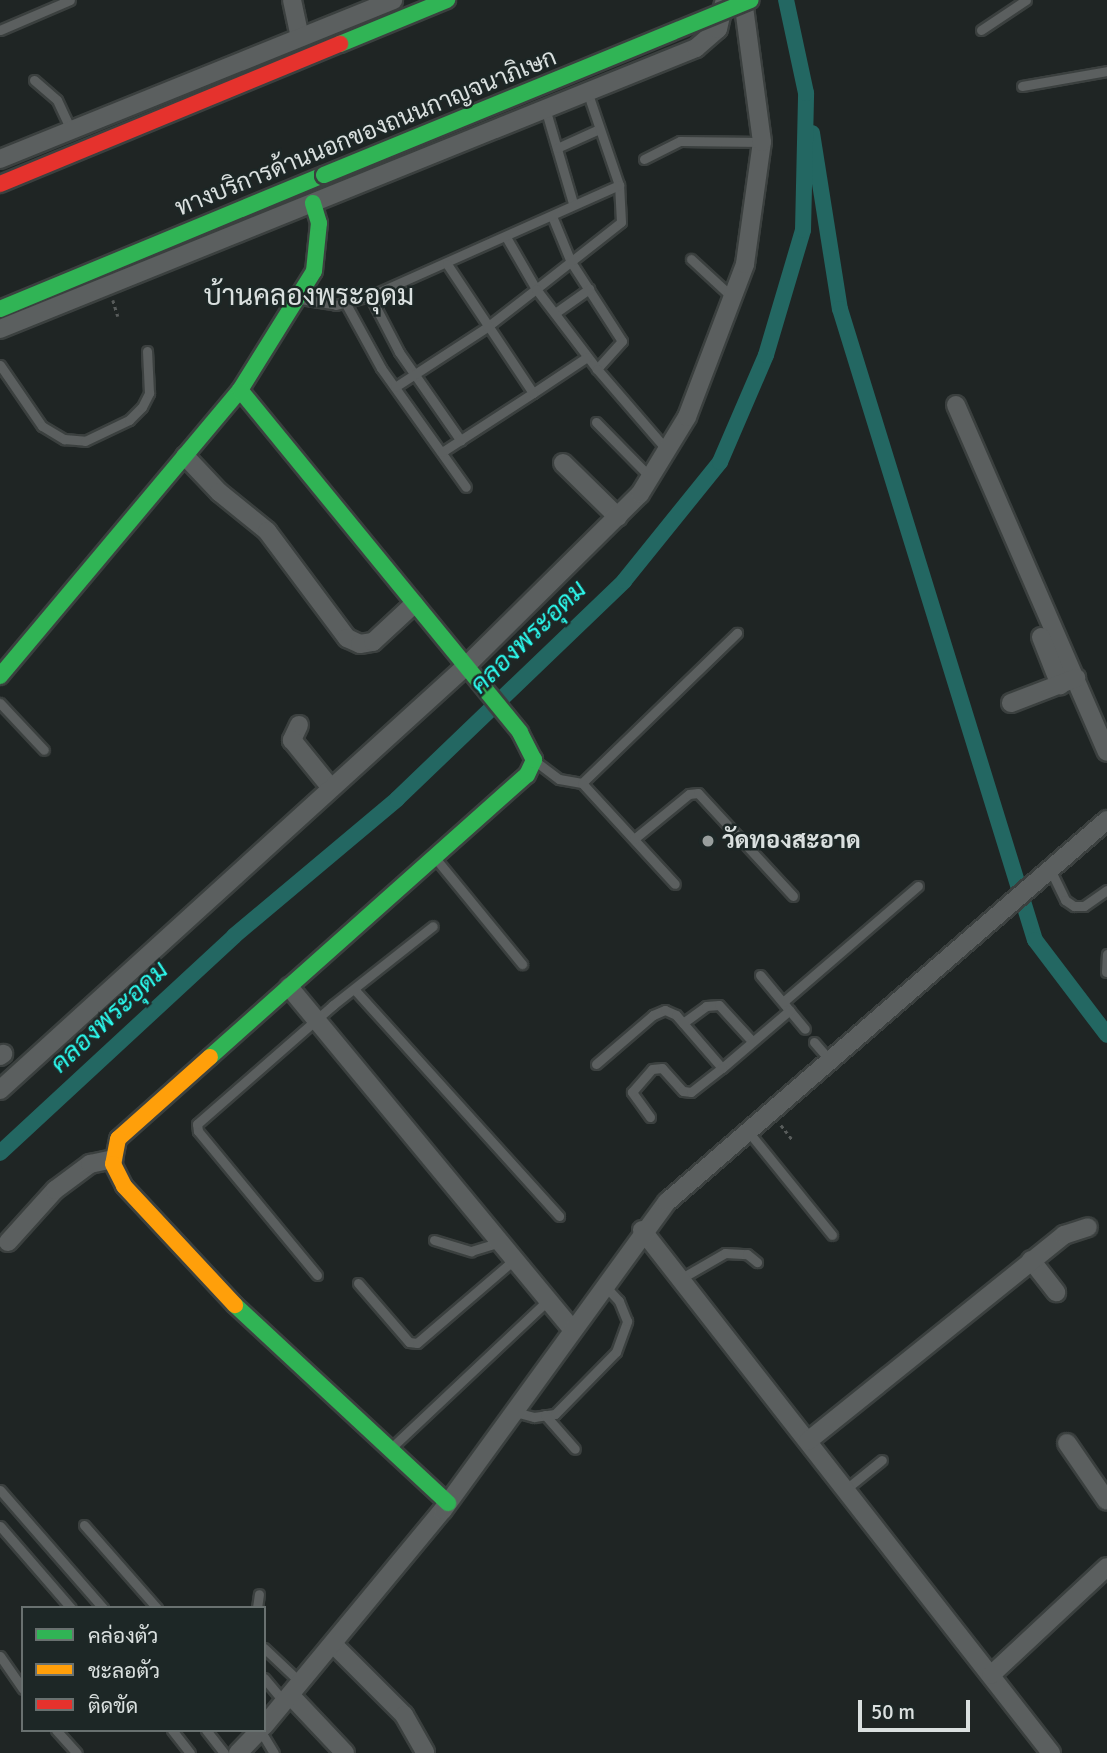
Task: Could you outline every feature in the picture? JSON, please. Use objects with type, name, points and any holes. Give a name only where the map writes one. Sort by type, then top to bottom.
[{"type":"street","points":[[292,0],[300,37]]},
{"type":"street","points":[[0,159],[393,0]]},
{"type":"street","points":[[0,184],[447,0]]},
{"type":"street","points":[[0,329],[696,48],[718,29],[724,0]]},
{"type":"street","points":[[0,1090],[331,788],[471,673],[618,517],[651,478],[687,417],[733,298],[756,211],[762,142],[743,0]]},
{"type":"street","name":"ทางบริการด้านนอกของถนนกาญจนาภิเษก","points":[[0,309],[750,0]]},
{"type":"street","points":[[0,676],[240,390],[300,299],[319,252],[313,203]]},
{"type":"street","points":[[240,390],[520,732],[534,760],[527,775],[118,1139],[113,1159],[124,1186],[207,1279],[448,1503]]},
{"type":"street","points":[[956,405],[1068,682]]},
{"type":"street","points":[[185,456],[219,492],[267,531],[347,638],[360,644],[373,642],[414,604]]},
{"type":"street","points":[[563,463],[618,517]]},
{"type":"street","points":[[1041,638],[1107,752]]},
{"type":"street","points":[[1011,703],[1068,682]]},
{"type":"street","points":[[299,725],[292,740],[331,788]]},
{"type":"street","points":[[266,1724],[293,1695],[448,1503],[642,1230],[667,1202],[998,911],[1107,820]]},
{"type":"street","points":[[289,987],[572,1329]]},
{"type":"street","points":[[8,1242],[55,1190],[90,1164],[113,1159]]},
{"type":"street","points":[[808,1441],[1064,1235],[1088,1227]]},
{"type":"street","points":[[642,1230],[1051,1753]]},
{"type":"street","points":[[1031,1261],[1056,1292]]},
{"type":"street","points":[[1067,1443],[1107,1501]]},
{"type":"street","points":[[991,1675],[1107,1567]]},
{"type":"street","points":[[334,1645],[404,1715],[425,1752]]},
{"type":"street","points":[[293,1695],[345,1753]]},
{"type":"street","points":[[238,1753],[258,1732]]},
{"type":"lane","points":[[0,30],[71,0]]},
{"type":"lane","points":[[981,30],[1026,0]]},
{"type":"lane","points":[[1022,86],[1107,71]]},
{"type":"lane","points":[[34,80],[57,100],[71,130]]},
{"type":"lane","points":[[395,387],[487,327],[621,222],[619,185],[587,92]]},
{"type":"lane","points":[[545,108],[573,203]]},
{"type":"lane","points":[[557,148],[599,129]]},
{"type":"lane","points":[[644,159],[680,141],[762,142]]},
{"type":"lane","points":[[300,299],[346,304],[370,296],[552,216],[573,203],[619,185]]},
{"type":"lane","points":[[552,216],[571,262],[622,341],[597,369]]},
{"type":"lane","points":[[506,237],[536,289],[587,357],[668,451]]},
{"type":"lane","points":[[691,259],[733,298]]},
{"type":"lane","points":[[447,264],[533,393]]},
{"type":"lane","points":[[555,313],[589,289]]},
{"type":"lane","points":[[370,296],[414,374],[461,441]]},
{"type":"lane","points":[[346,304],[395,387],[466,487]]},
{"type":"lane","points":[[0,365],[42,426],[64,439],[85,442],[129,420],[142,407],[149,393],[147,351]]},
{"type":"lane","points":[[442,453],[587,357]]},
{"type":"lane","points":[[596,422],[651,478]]},
{"type":"lane","points":[[582,783],[737,634]]},
{"type":"lane","points":[[0,703],[44,750]]},
{"type":"lane","points":[[534,760],[559,779],[582,783],[675,884]]},
{"type":"lane","points":[[634,839],[690,794],[698,793],[793,896]]},
{"type":"lane","points":[[435,858],[522,964]]},
{"type":"lane","points":[[1042,873],[1065,900],[1074,906],[1084,906],[1107,890]]},
{"type":"lane","points":[[783,1002],[918,886]]},
{"type":"lane","points":[[317,1275],[198,1131],[197,1124],[317,1020],[433,926]]},
{"type":"lane","points":[[1106,972],[1107,954]]},
{"type":"lane","points":[[760,975],[805,1030]]},
{"type":"lane","points":[[354,989],[559,1216]]},
{"type":"lane","points":[[683,1023],[706,1006],[719,1005],[752,1041]]},
{"type":"lane","points":[[596,1064],[653,1015],[666,1010],[683,1023],[722,1068]]},
{"type":"lane","points":[[650,1116],[632,1093],[652,1069],[662,1068],[683,1091],[691,1092],[790,1010]]},
{"type":"lane","points":[[814,1041],[829,1059]]},
{"type":"lane","points":[[747,1130],[832,1235]]},
{"type":"lane","points":[[434,1240],[471,1251],[500,1242]]},
{"type":"lane","points":[[680,1279],[725,1253],[747,1254],[757,1262]]},
{"type":"lane","points":[[358,1283],[409,1342],[417,1343],[514,1260]]},
{"type":"lane","points":[[513,1411],[545,1415],[564,1405],[616,1352],[625,1334],[626,1321],[619,1301],[604,1284]]},
{"type":"lane","points":[[390,1449],[548,1300]]},
{"type":"lane","points":[[545,1415],[575,1449]]},
{"type":"lane","points":[[846,1489],[882,1461]]},
{"type":"lane","points":[[0,1490],[101,1606]]},
{"type":"lane","points":[[84,1525],[155,1606]]},
{"type":"lane","points":[[0,1526],[69,1606]]},
{"type":"lane","points":[[257,1606],[259,1594]]},
{"type":"lane","points":[[266,1651],[293,1695]]},
{"type":"lane","points":[[0,1656],[21,1686]]},
{"type":"lane","points":[[266,1679],[293,1695]]},
{"type":"lane","points":[[58,1732],[77,1753]]},
{"type":"lane","points":[[174,1732],[190,1753]]},
{"type":"lane","points":[[208,1732],[225,1753]]},
{"type":"lane","points":[[261,1732],[274,1753]]},
{"type":"waterway","name":"คลองพระอุดม","points":[[0,1153],[234,936],[397,799],[624,581],[720,462],[766,355],[803,230],[806,93],[786,0]]},
{"type":"waterway","points":[[812,133],[840,309],[1035,940],[1107,1035]]},
{"type":"traffic: fast","points":[[340,44],[447,0]]},
{"type":"traffic: fast","points":[[324,175],[750,0]]},
{"type":"traffic: fast","points":[[0,309],[324,175]]},
{"type":"traffic: fast","points":[[0,676],[240,390],[314,271],[319,223],[313,203]]},
{"type":"traffic: fast","points":[[210,1057],[527,775],[534,760],[520,732],[240,390]]},
{"type":"traffic: fast","points":[[235,1305],[448,1503]]},
{"type":"traffic: slow","points":[[210,1057],[118,1139],[113,1164],[124,1186],[235,1305]]},
{"type":"traffic: jam","points":[[0,184],[340,44]]},
{"type":"place","name":"วัดทองสะอาด","points":[[708,841]]},
{"type":"district","name":"บ้านคลองพระอุดม","points":[[309,296]]}]
